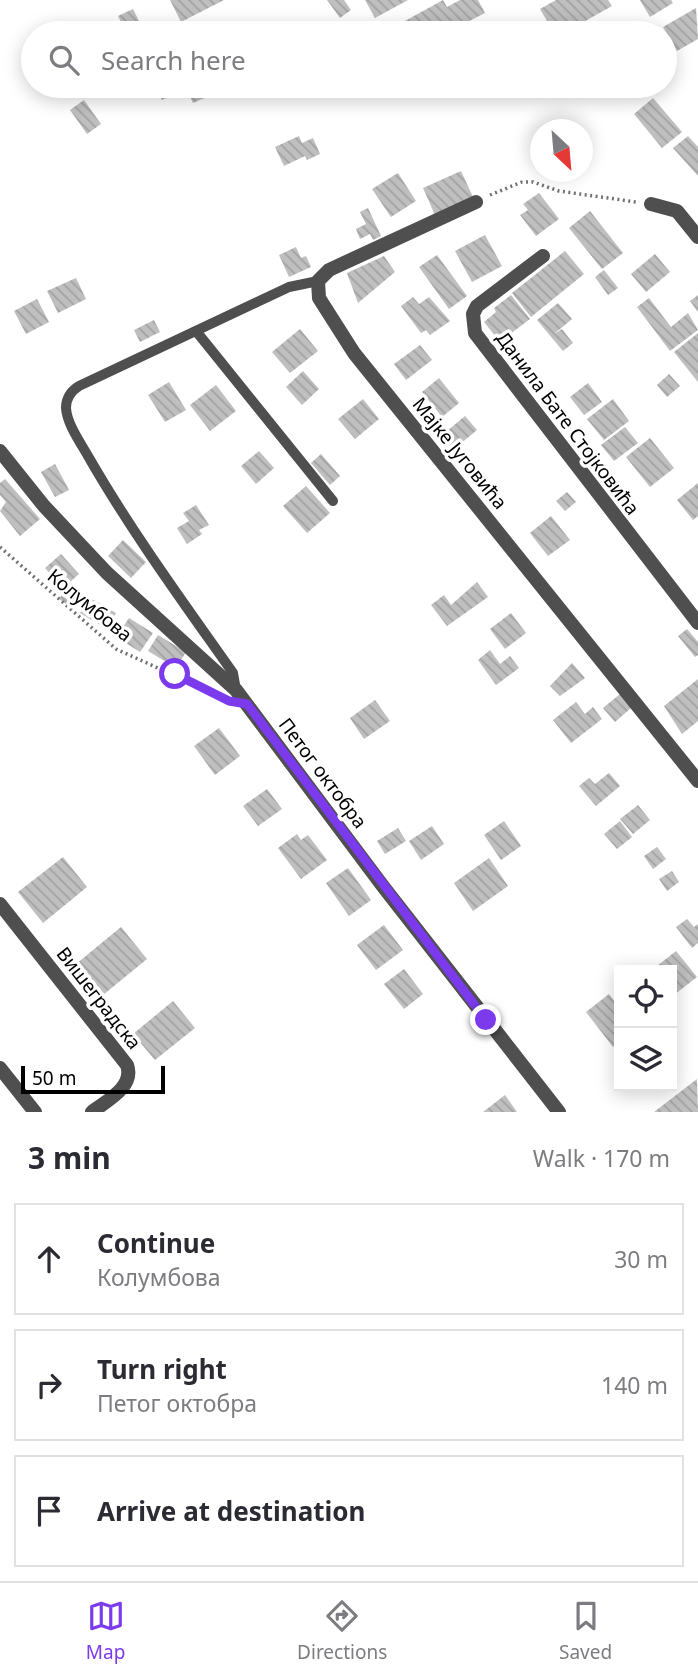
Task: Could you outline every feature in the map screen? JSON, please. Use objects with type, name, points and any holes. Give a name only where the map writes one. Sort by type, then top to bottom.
[{"type":"street","points":[[318,281],[340,264],[475,202]]},
{"type":"street","points":[[652,204],[681,214],[698,215]]},
{"type":"street","points":[[681,214],[698,237]]},
{"type":"street","name":"Данила Бате Стојковића","points":[[543,257],[484,299],[473,314],[475,333],[698,623]]},
{"type":"street","name":"Мајке Југовића","points":[[318,281],[316,288],[319,298],[354,353],[698,780]]},
{"type":"street","name":"Петог октобра","points":[[0,451],[44,506],[107,573],[236,690],[382,885],[559,1112]]},
{"type":"street","name":"Вишеградска","points":[[0,904],[127,1065],[129,1076],[123,1087],[92,1112]]},
{"type":"street","points":[[0,1068],[35,1112]]},
{"type":"lane","points":[[236,690],[233,673],[106,486],[66,410],[71,391],[79,386],[289,288],[318,281]]},
{"type":"lane","points":[[196,331],[332,501]]},
{"type":"path","points":[[475,202],[510,187],[533,182],[559,191],[652,204]]},
{"type":"path","name":"Колумбова","points":[[0,547],[116,649],[219,696]]},
{"type":"building","points":[[170,0],[224,0],[183,21]]},
{"type":"building","points":[[327,0],[344,0],[351,10],[340,18]]},
{"type":"building","points":[[365,0],[408,0],[375,18]]},
{"type":"building","points":[[443,0],[447,7],[460,0],[478,0],[485,13],[469,21],[405,21]]},
{"type":"building","points":[[556,0],[608,0],[612,6],[585,21],[547,21],[540,9]]},
{"type":"building","points":[[640,0],[671,0],[673,3],[650,17]]},
{"type":"building","points":[[696,8],[698,39],[677,51],[677,21],[673,21]]},
{"type":"building","points":[[133,9],[139,21],[120,21],[118,16]]},
{"type":"building","points":[[191,98],[204,98],[193,103]]},
{"type":"building","points":[[653,98],[682,132],[662,148],[634,114]]},
{"type":"building","points":[[84,100],[101,124],[87,134],[70,110]]},
{"type":"building","points":[[299,136],[302,143],[313,138],[320,154],[307,160],[305,156],[284,166],[275,147]]},
{"type":"building","points":[[688,136],[698,147],[698,176],[673,148]]},
{"type":"building","points":[[461,171],[473,197],[435,215],[423,188]]},
{"type":"building","points":[[398,173],[416,201],[391,217],[372,189]]},
{"type":"building","points":[[539,193],[559,219],[536,236],[520,215],[528,210],[523,204]]},
{"type":"building","points":[[368,208],[381,236],[373,240],[370,234],[360,239],[356,229],[366,224],[360,212]]},
{"type":"building","points":[[590,211],[623,253],[602,269],[569,228]]},
{"type":"building","points":[[485,235],[502,266],[472,282],[455,251]]},
{"type":"building","points":[[296,247],[301,258],[306,256],[311,267],[289,277],[279,255]]},
{"type":"building","points":[[565,251],[584,274],[531,317],[512,293]]},
{"type":"building","points":[[655,254],[670,272],[646,292],[631,274]]},
{"type":"building","points":[[437,255],[467,296],[449,309],[419,267]]},
{"type":"building","points":[[384,256],[395,272],[358,303],[347,273]]},
{"type":"building","points":[[604,270],[618,288],[608,295],[595,277]]},
{"type":"building","points":[[76,278],[86,299],[58,313],[47,291]]},
{"type":"building","points":[[511,295],[530,319],[500,342],[484,322],[496,312],[494,308]]},
{"type":"building","points":[[698,295],[698,312],[690,301]]},
{"type":"building","points":[[413,297],[419,304],[429,297],[450,321],[430,335],[426,330],[421,333],[401,306]]},
{"type":"building","points":[[649,298],[671,327],[688,313],[698,330],[670,351],[637,307]]},
{"type":"building","points":[[37,299],[49,322],[26,334],[14,311]]},
{"type":"building","points":[[558,303],[572,319],[554,334],[562,329],[573,343],[563,351],[537,320]]},
{"type":"building","points":[[154,320],[160,332],[140,342],[134,330]]},
{"type":"building","points":[[300,329],[318,351],[290,373],[272,352]]},
{"type":"building","points":[[698,333],[698,382],[674,352]]},
{"type":"building","points":[[420,345],[432,360],[406,380],[394,364]]},
{"type":"building","points":[[303,371],[319,389],[302,405],[286,387]]},
{"type":"building","points":[[669,374],[680,386],[667,397],[657,385]]},
{"type":"building","points":[[439,378],[459,403],[442,417],[422,392]]},
{"type":"building","points":[[169,382],[186,410],[165,422],[148,395]]},
{"type":"building","points":[[588,383],[602,402],[584,415],[570,397]]},
{"type":"building","points":[[216,385],[236,411],[210,431],[190,405]]},
{"type":"building","points":[[363,399],[379,419],[355,439],[338,419]]},
{"type":"building","points":[[613,399],[629,421],[604,440],[587,419]]},
{"type":"building","points":[[465,416],[477,430],[453,450],[441,436]]},
{"type":"building","points":[[625,427],[638,443],[614,461],[601,445]]},
{"type":"building","points":[[650,438],[674,468],[650,487],[626,457]]},
{"type":"building","points":[[259,451],[274,468],[256,484],[241,466]]},
{"type":"building","points":[[321,454],[340,476],[330,485],[311,463]]},
{"type":"building","points":[[55,464],[69,490],[55,497],[41,472]]},
{"type":"building","points":[[5,479],[40,519],[20,536],[0,511],[6,502],[0,495],[0,483]]},
{"type":"building","points":[[698,483],[698,516],[693,520],[677,500]]},
{"type":"building","points":[[306,486],[330,513],[307,533],[283,506]]},
{"type":"building","points":[[567,492],[576,502],[565,511],[556,501]]},
{"type":"building","points":[[196,505],[209,525],[199,530],[202,534],[187,544],[177,528],[189,521],[183,513]]},
{"type":"building","points":[[551,516],[570,540],[548,556],[530,533]]},
{"type":"building","points":[[123,540],[146,562],[131,578],[108,556]]},
{"type":"building","points":[[61,554],[79,574],[63,588],[45,568]]},
{"type":"building","points":[[477,582],[488,597],[447,626],[431,605],[444,595],[451,605]]},
{"type":"building","points":[[65,591],[75,598],[69,606],[59,599]]},
{"type":"building","points":[[90,598],[116,613],[107,629],[80,613]]},
{"type":"building","points":[[511,613],[526,633],[505,649],[490,629]]},
{"type":"building","points":[[129,618],[153,633],[140,652],[116,637]]},
{"type":"building","points":[[687,629],[698,642],[698,655],[695,657],[678,636]]},
{"type":"building","points":[[158,635],[186,652],[176,668],[148,651]]},
{"type":"building","points":[[490,650],[500,664],[510,656],[519,668],[496,685],[478,660]]},
{"type":"building","points":[[572,663],[585,678],[560,696],[550,686]]},
{"type":"building","points":[[698,679],[698,721],[682,734],[664,706]]},
{"type":"building","points":[[620,694],[631,708],[615,722],[603,708]]},
{"type":"building","points":[[375,700],[390,721],[364,739],[350,718]]},
{"type":"building","points":[[576,702],[585,714],[593,707],[602,719],[571,743],[553,720]]},
{"type":"building","points":[[219,728],[240,756],[215,775],[194,746]]},
{"type":"building","points":[[609,773],[620,786],[596,806],[579,786],[589,778],[595,784]]},
{"type":"building","points":[[267,789],[282,809],[258,826],[243,806]]},
{"type":"building","points":[[638,805],[650,820],[633,834],[620,819]]},
{"type":"building","points":[[504,821],[521,846],[501,860],[484,835]]},
{"type":"building","points":[[620,821],[632,837],[617,849],[604,834]]},
{"type":"building","points":[[432,826],[444,844],[421,860],[409,841]]},
{"type":"building","points":[[398,828],[406,841],[385,854],[377,841]]},
{"type":"building","points":[[297,834],[301,840],[308,835],[327,860],[301,879],[278,848]]},
{"type":"building","points":[[657,847],[666,859],[653,869],[644,856]]},
{"type":"building","points":[[63,857],[87,887],[43,923],[18,892]]},
{"type":"building","points":[[489,858],[508,886],[473,911],[454,883]]},
{"type":"building","points":[[348,868],[371,900],[349,916],[326,883]]},
{"type":"building","points":[[672,871],[679,882],[667,891],[659,879]]},
{"type":"building","points":[[687,919],[694,927],[698,924],[698,943],[692,948],[676,927]]},
{"type":"building","points":[[384,925],[403,950],[376,970],[357,945]]},
{"type":"building","points":[[121,927],[147,959],[103,995],[76,964]]},
{"type":"building","points":[[676,951],[697,977],[677,993],[677,965],[658,965]]},
{"type":"building","points":[[404,969],[423,994],[404,1009],[384,984]]},
{"type":"building","points":[[609,994],[614,1000],[613,1047],[586,1012]]},
{"type":"building","points":[[173,1001],[195,1028],[155,1060],[133,1034]]},
{"type":"building","points":[[697,1079],[698,1112],[654,1112]]},
{"type":"building","points":[[505,1095],[517,1112],[483,1112]]},
{"type":"route","points":[[175,674],[229,701],[247,704],[486,1020]]}]
